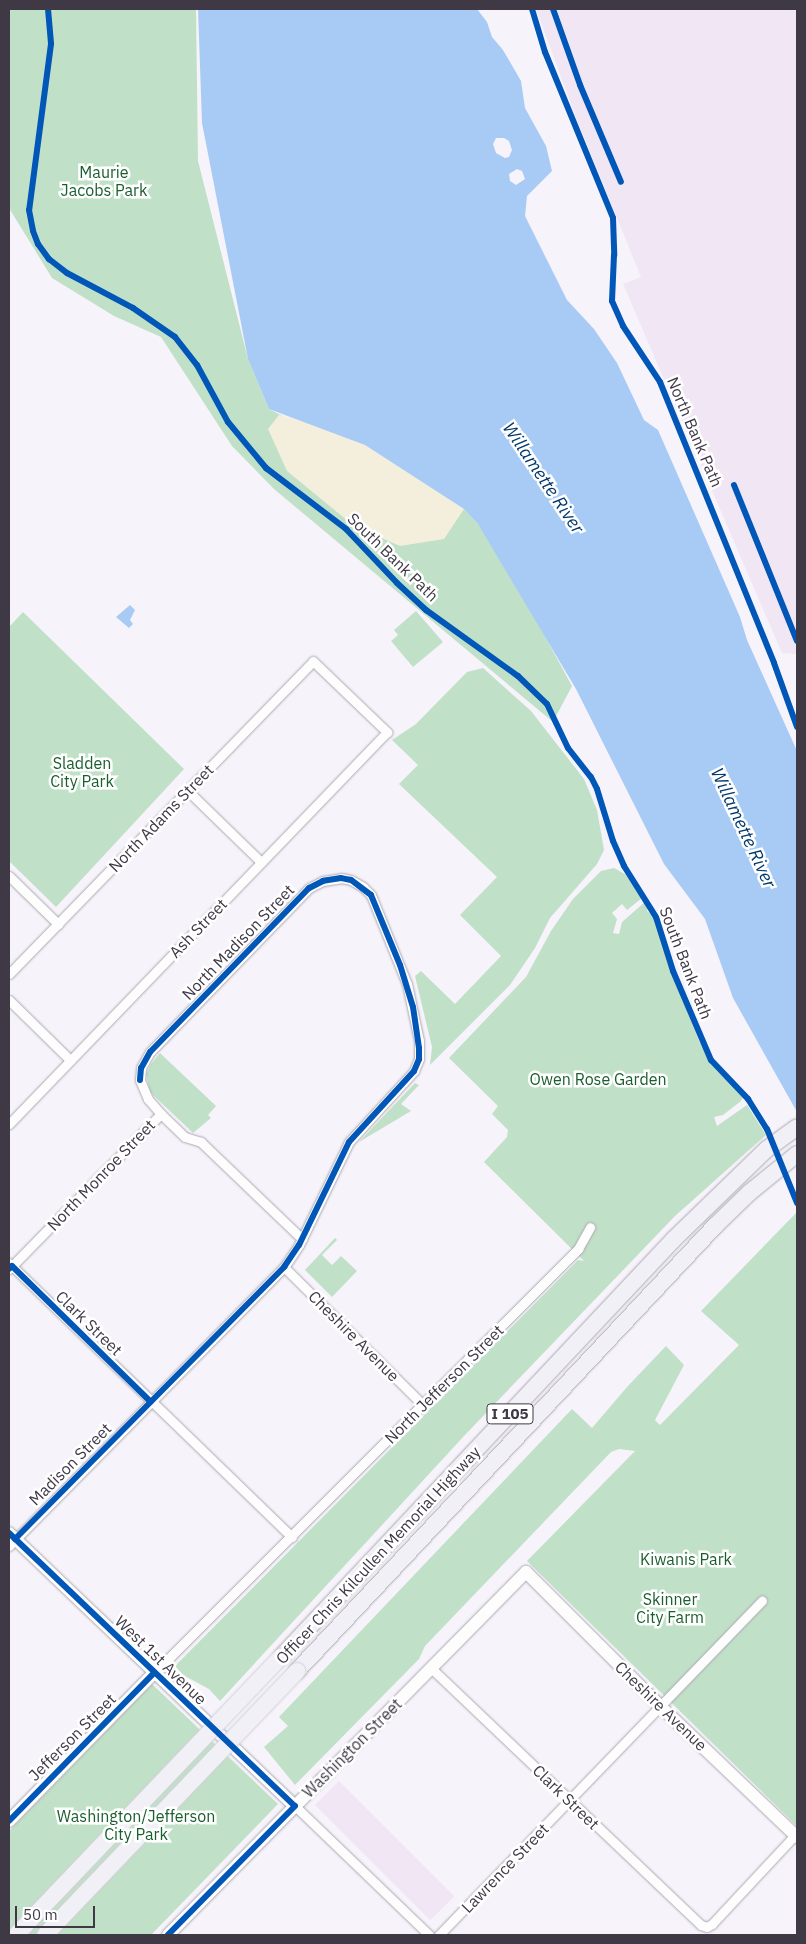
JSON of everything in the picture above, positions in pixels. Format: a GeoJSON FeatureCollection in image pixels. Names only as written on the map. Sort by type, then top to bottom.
{"type":"FeatureCollection","features":[{"type":"Feature","properties":{"kind":"highway"},"geometry":{"type":"LineString","coordinates":[[740,1175],[767,1150],[797,1128]]}},
{"type":"Feature","properties":{"kind":"highway","name":"I 105"},"geometry":{"type":"LineString","coordinates":[[740,1175],[797,1138]]}},
{"type":"Feature","properties":{"kind":"highway","name":"Officer Chris Kilcullen Memorial Highway"},"geometry":{"type":"LineString","coordinates":[[45,1935],[297,1671],[694,1248],[749,1193],[797,1154]]}},
{"type":"Feature","properties":{"kind":"highway","name":"Officer Chris Kilcullen Memorial Highway"},"geometry":{"type":"LineString","coordinates":[[16,1935],[674,1240],[740,1175]]}},
{"type":"Feature","properties":{"kind":"street","name":"North Adams Street"},"geometry":{"type":"LineString","coordinates":[[9,974],[313,661],[387,732]]}},
{"type":"Feature","properties":{"kind":"street","name":"Ash Street"},"geometry":{"type":"LineString","coordinates":[[9,1124],[387,732]]}},
{"type":"Feature","properties":{"kind":"street"},"geometry":{"type":"LineString","coordinates":[[188,791],[261,862]]}},
{"type":"Feature","properties":{"kind":"street"},"geometry":{"type":"LineString","coordinates":[[9,876],[58,924]]}},
{"type":"Feature","properties":{"kind":"street","name":"North Madison Street"},"geometry":{"type":"LineString","coordinates":[[140,1080],[141,1068],[150,1052],[309,888],[323,881],[341,878],[352,880],[371,895],[407,984],[419,1042],[419,1059],[406,1081],[359,1128],[349,1142],[302,1239],[284,1267],[151,1402]]}},
{"type":"Feature","properties":{"kind":"street"},"geometry":{"type":"LineString","coordinates":[[9,1000],[70,1060]]}},
{"type":"Feature","properties":{"kind":"street","name":"North Monroe Street"},"geometry":{"type":"LineString","coordinates":[[10,1266],[161,1114],[148,1099],[140,1080]]}},
{"type":"Feature","properties":{"kind":"street"},"geometry":{"type":"LineString","coordinates":[[161,1114],[185,1137],[201,1142],[302,1239]]}},
{"type":"Feature","properties":{"kind":"street","name":"North Jefferson Street"},"geometry":{"type":"LineString","coordinates":[[292,1537],[578,1250],[590,1227]]}},
{"type":"Feature","properties":{"kind":"street","name":"Clark Street"},"geometry":{"type":"LineString","coordinates":[[10,1266],[292,1537]]}},
{"type":"Feature","properties":{"kind":"street","name":"Cheshire Avenue"},"geometry":{"type":"LineString","coordinates":[[284,1267],[423,1404]]}},
{"type":"Feature","properties":{"kind":"street","name":"Madison Street"},"geometry":{"type":"LineString","coordinates":[[11,1539],[151,1402]]}},
{"type":"Feature","properties":{"kind":"street","name":"Jefferson Street"},"geometry":{"type":"LineString","coordinates":[[9,1820],[292,1537]]}},
{"type":"Feature","properties":{"kind":"street","name":"West 1st Avenue"},"geometry":{"type":"LineString","coordinates":[[11,1539],[429,1935]]}},
{"type":"Feature","properties":{"kind":"street","name":"Cheshire Avenue"},"geometry":{"type":"LineString","coordinates":[[526,1572],[661,1707],[796,1836]]}},
{"type":"Feature","properties":{"kind":"street","name":"Washington Street"},"geometry":{"type":"LineString","coordinates":[[168,1935],[526,1572]]}},
{"type":"Feature","properties":{"kind":"street","name":"Lawrence Street"},"geometry":{"type":"LineString","coordinates":[[439,1935],[762,1601]]}},
{"type":"Feature","properties":{"kind":"street","name":"Clark Street"},"geometry":{"type":"LineString","coordinates":[[431,1668],[701,1925],[707,1927],[712,1924],[796,1836]]}},
{"type":"Feature","properties":{"kind":"shaded area"},"geometry":{"type":"Polygon","coordinates":[[[536,9],[797,9],[797,654],[782,653],[623,284],[641,277],[575,115],[536,9]]]}},
{"type":"Feature","properties":{"kind":"shaded area"},"geometry":{"type":"Polygon","coordinates":[[[339,1781],[454,1896],[430,1920],[315,1805],[339,1781]]]}},
{"type":"Feature","properties":{"kind":"green space","name":"Maurie Jacobs Park"},"geometry":{"type":"Polygon","coordinates":[[[9,9],[196,9],[198,161],[248,359],[269,409],[464,509],[492,539],[572,686],[553,722],[274,489],[232,446],[161,337],[114,316],[52,278],[9,208],[9,9]]]}},
{"type":"Feature","properties":{"kind":"green space"},"geometry":{"type":"Polygon","coordinates":[[[416,611],[443,642],[413,667],[391,641],[398,635],[394,630],[416,611]]]}},
{"type":"Feature","properties":{"kind":"green space","name":"Sladden City Park"},"geometry":{"type":"Polygon","coordinates":[[[23,612],[184,769],[56,907],[9,861],[9,627],[23,612]]]}},
{"type":"Feature","properties":{"kind":"green space"},"geometry":{"type":"Polygon","coordinates":[[[483,668],[531,711],[584,779],[597,810],[604,850],[597,864],[550,918],[535,948],[510,985],[430,1065],[432,1047],[415,976],[421,971],[455,1004],[501,956],[460,915],[497,877],[399,784],[418,765],[392,740],[416,724],[467,672],[483,668]]]}},
{"type":"Feature","properties":{"kind":"green space","name":"Owen Rose Garden"},"geometry":{"type":"Polygon","coordinates":[[[614,868],[625,874],[642,898],[627,910],[622,904],[612,913],[617,919],[613,933],[619,934],[622,922],[645,902],[648,906],[647,911],[655,917],[666,958],[699,1041],[712,1064],[743,1097],[741,1101],[723,1115],[714,1117],[717,1126],[747,1105],[766,1135],[675,1216],[464,1436],[220,1701],[209,1689],[183,1675],[175,1666],[578,1260],[584,1261],[484,1162],[507,1137],[508,1130],[492,1114],[498,1106],[449,1058],[526,977],[551,931],[573,899],[601,871],[614,868]]]}},
{"type":"Feature","properties":{"kind":"green space"},"geometry":{"type":"Polygon","coordinates":[[[160,1053],[216,1106],[208,1115],[211,1118],[193,1133],[150,1092],[146,1074],[160,1053]]]}},
{"type":"Feature","properties":{"kind":"green space"},"geometry":{"type":"Polygon","coordinates":[[[415,1083],[419,1085],[401,1104],[411,1111],[359,1142],[415,1083]]]}},
{"type":"Feature","properties":{"kind":"green space","name":"Kiwanis Park"},"geometry":{"type":"Polygon","coordinates":[[[797,1212],[797,1826],[527,1561],[635,1451],[619,1449],[611,1452],[425,1646],[419,1659],[295,1785],[264,1747],[288,1726],[279,1717],[572,1409],[592,1428],[666,1346],[684,1365],[655,1420],[660,1425],[739,1345],[701,1311],[797,1212]]]}},
{"type":"Feature","properties":{"kind":"green space"},"geometry":{"type":"Polygon","coordinates":[[[335,1238],[337,1240],[322,1255],[332,1265],[341,1256],[357,1271],[332,1297],[305,1270],[335,1238]]]}},
{"type":"Feature","properties":{"kind":"green space","name":"Washington/Jefferson City Park"},"geometry":{"type":"Polygon","coordinates":[[[152,1684],[278,1804],[151,1935],[9,1935],[9,1831],[152,1684]]]}},
{"type":"Feature","properties":{"kind":"sand"},"geometry":{"type":"Polygon","coordinates":[[[279,415],[308,422],[365,445],[464,509],[444,539],[400,546],[354,526],[287,471],[268,429],[279,415]]]}},
{"type":"Feature","properties":{"kind":"water","name":"Willamette River"},"geometry":{"type":"Polygon","coordinates":[[[198,9],[477,9],[487,22],[492,37],[503,50],[521,81],[525,108],[546,146],[552,171],[527,196],[525,216],[567,300],[594,329],[617,363],[644,420],[658,430],[740,617],[747,640],[797,751],[797,1112],[733,998],[705,919],[664,864],[576,689],[478,524],[464,509],[365,445],[269,409],[248,359],[202,123],[198,9]],[[496,138],[493,144],[496,153],[505,158],[509,157],[512,150],[509,141],[504,138],[496,138]],[[517,169],[509,174],[510,181],[516,185],[525,179],[522,171],[517,169]]]}},
{"type":"Feature","properties":{"kind":"water"},"geometry":{"type":"Polygon","coordinates":[[[130,605],[135,610],[130,620],[133,624],[129,628],[116,617],[130,605]]]}},
{"type":"Feature","properties":{"kind":"cycle path","name":"South Bank Path"},"geometry":{"type":"LineString","coordinates":[[48,9],[51,44],[29,210],[33,231],[38,244],[49,259],[67,273],[133,308],[175,337],[197,365],[228,422],[266,468],[346,529],[397,583],[426,610],[518,676],[547,704],[568,748],[591,777],[597,789],[613,841],[624,866],[656,917],[673,971],[711,1060],[748,1099],[767,1129],[797,1203]]}},
{"type":"Feature","properties":{"kind":"cycle path","name":"North Bank Path"},"geometry":{"type":"LineString","coordinates":[[532,9],[545,52],[613,218],[612,301],[623,326],[660,382],[774,663],[797,727]]}},
{"type":"Feature","properties":{"kind":"cycle path"},"geometry":{"type":"LineString","coordinates":[[553,9],[580,85],[621,182]]}},
{"type":"Feature","properties":{"kind":"cycle path","name":"North Bank Path"},"geometry":{"type":"LineString","coordinates":[[734,485],[797,641]]}},
{"type":"Feature","properties":{"kind":"cycle path"},"geometry":{"type":"LineString","coordinates":[[15,1539],[284,1267],[299,1245],[349,1142],[414,1071],[419,1059],[419,1048],[413,1007],[400,965],[371,895],[351,880],[341,878],[323,881],[309,888],[150,1052],[141,1068],[140,1080]]}},
{"type":"Feature","properties":{"kind":"cycle path"},"geometry":{"type":"LineString","coordinates":[[9,1269],[12,1266],[151,1402]]}},
{"type":"Feature","properties":{"kind":"cycle path"},"geometry":{"type":"LineString","coordinates":[[9,1533],[295,1806],[168,1935]]}},
{"type":"Feature","properties":{"kind":"cycle path"},"geometry":{"type":"LineString","coordinates":[[9,1821],[154,1673]]}},
{"type":"Feature","properties":{"kind":"park label","name":"Skinner City Farm"},"geometry":{"type":"Point","coordinates":[670,1608]}}]}
